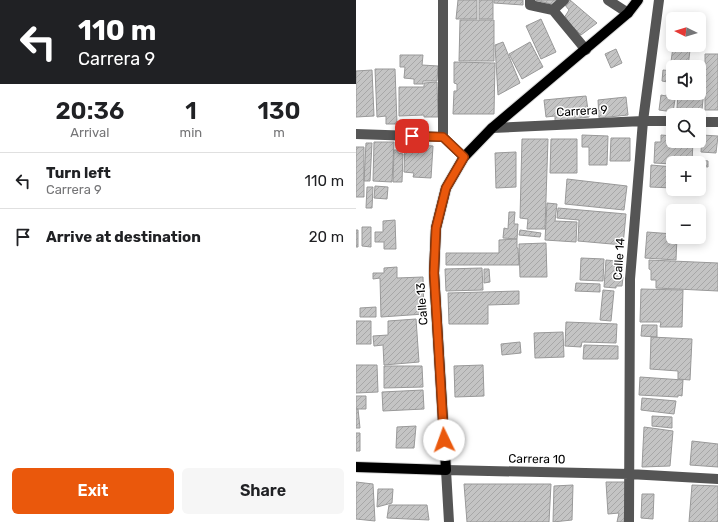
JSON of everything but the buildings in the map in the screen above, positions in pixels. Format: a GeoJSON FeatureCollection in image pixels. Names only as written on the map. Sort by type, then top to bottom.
{"type":"FeatureCollection","features":[{"type":"Feature","properties":{"kind":"main road","name":"Calle 13"},"geometry":{"type":"LineString","coordinates":[[446,470],[434,273],[436,228],[446,188],[464,157],[492,128],[586,50],[628,13],[638,0]]}},
{"type":"Feature","properties":{"kind":"main road","name":"Carrera 10"},"geometry":{"type":"LineString","coordinates":[[356,467],[446,470]]}},
{"type":"Feature","properties":{"kind":"street"},"geometry":{"type":"LineString","coordinates":[[443,0],[443,137]]}},
{"type":"Feature","properties":{"kind":"street"},"geometry":{"type":"LineString","coordinates":[[553,10],[564,0]]}},
{"type":"Feature","properties":{"kind":"street"},"geometry":{"type":"LineString","coordinates":[[608,0],[628,13]]}},
{"type":"Feature","properties":{"kind":"street","name":"Calle 14"},"geometry":{"type":"LineString","coordinates":[[629,522],[630,279],[643,121],[659,0]]}},
{"type":"Feature","properties":{"kind":"street"},"geometry":{"type":"LineString","coordinates":[[530,2],[553,10],[586,50]]}},
{"type":"Feature","properties":{"kind":"street","name":"Carrera 9"},"geometry":{"type":"LineString","coordinates":[[492,128],[666,121]]}},
{"type":"Feature","properties":{"kind":"street"},"geometry":{"type":"LineString","coordinates":[[706,122],[718,122]]}},
{"type":"Feature","properties":{"kind":"street"},"geometry":{"type":"LineString","coordinates":[[356,134],[443,137],[464,157]]}},
{"type":"Feature","properties":{"kind":"street","name":"Carrera 10"},"geometry":{"type":"LineString","coordinates":[[446,470],[629,474],[718,479]]}},
{"type":"Feature","properties":{"kind":"street","name":"Calle 13"},"geometry":{"type":"LineString","coordinates":[[446,470],[449,522]]}},
{"type":"Feature","properties":{"kind":"route"},"geometry":{"type":"LineString","coordinates":[[412,136],[443,137],[464,157],[446,188],[436,228],[434,273],[444,440]]}}]}
